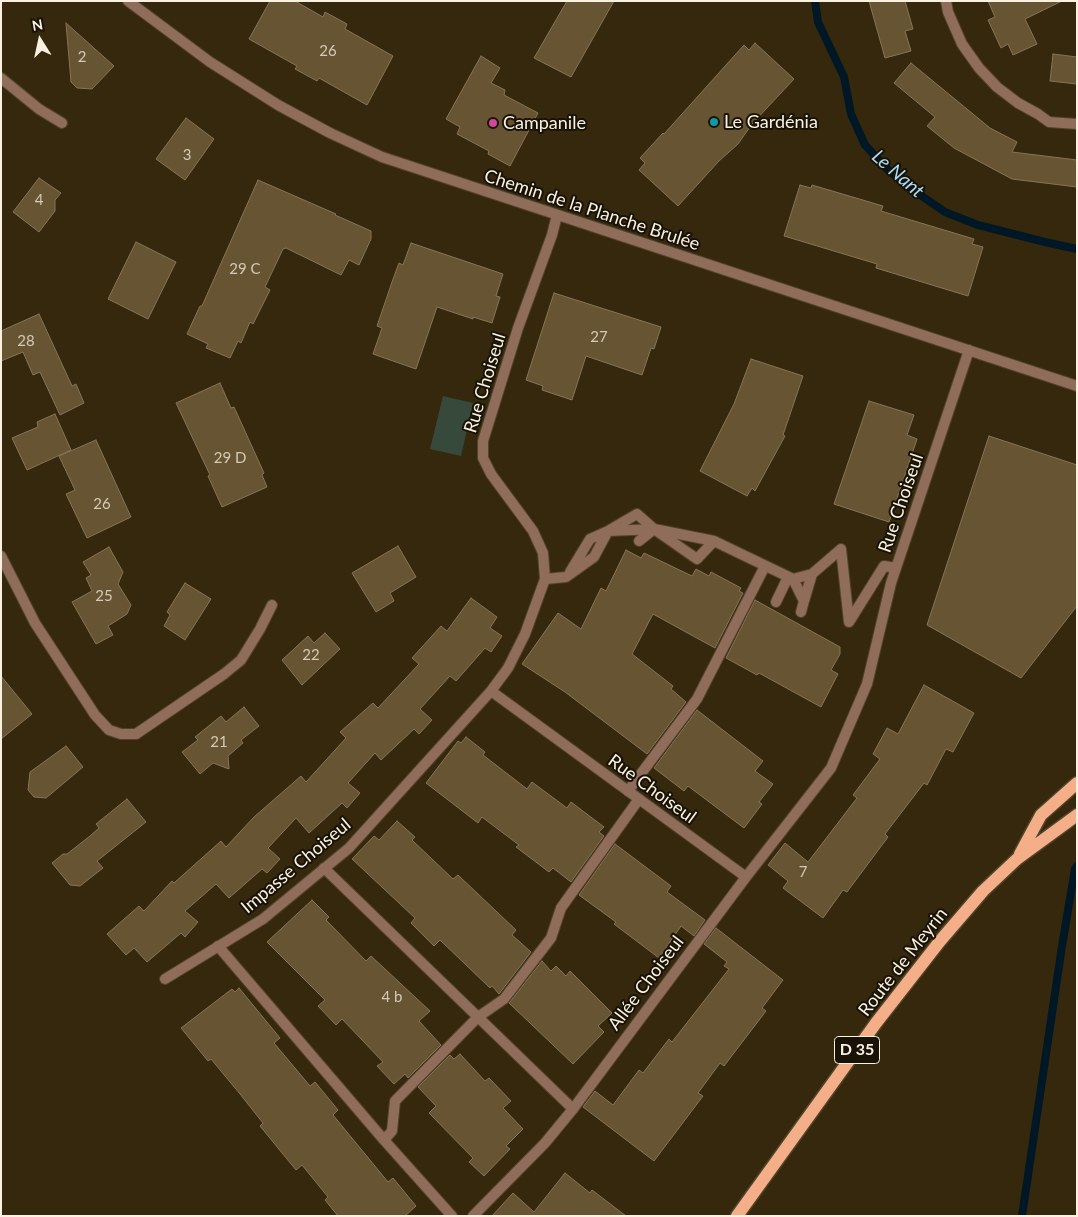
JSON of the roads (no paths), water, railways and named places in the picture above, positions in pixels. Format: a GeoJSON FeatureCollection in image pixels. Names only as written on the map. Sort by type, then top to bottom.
{"type":"FeatureCollection","features":[{"type":"Feature","properties":{"kind":"main road","name":"Route de Meyrin"},"geometry":{"type":"LineString","coordinates":[[1018,859],[1041,814],[1077,783]]}},
{"type":"Feature","properties":{"kind":"main road","name":"Route de Meyrin"},"geometry":{"type":"LineString","coordinates":[[737,1216],[876,1023],[940,941],[983,891],[1018,859],[1077,815]]}},
{"type":"Feature","properties":{"kind":"street","name":"Chemin de la Planche Brulée"},"geometry":{"type":"LineString","coordinates":[[128,1],[210,62],[278,105],[330,133],[382,157],[1077,386]]}},
{"type":"Feature","properties":{"kind":"street"},"geometry":{"type":"LineString","coordinates":[[946,1],[948,12],[962,44],[979,68],[998,87],[1018,104],[1049,122],[1077,124]]}},
{"type":"Feature","properties":{"kind":"street"},"geometry":{"type":"LineString","coordinates":[[1,78],[39,109],[62,123]]}},
{"type":"Feature","properties":{"kind":"street","name":"Rue Choiseul"},"geometry":{"type":"LineString","coordinates":[[557,215],[552,235],[518,328],[483,441],[483,458],[491,474],[533,531],[543,553],[545,579],[525,634],[508,668],[491,691],[746,877],[831,768],[867,684],[891,583],[969,350]]}},
{"type":"Feature","properties":{"kind":"street"},"geometry":{"type":"LineString","coordinates":[[545,579],[566,577],[590,539],[637,514],[654,529],[697,559],[714,541]]}},
{"type":"Feature","properties":{"kind":"street"},"geometry":{"type":"LineString","coordinates":[[608,531],[654,529],[714,541],[790,578],[804,601]]}},
{"type":"Feature","properties":{"kind":"street"},"geometry":{"type":"LineString","coordinates":[[638,541],[654,529]]}},
{"type":"Feature","properties":{"kind":"street"},"geometry":{"type":"LineString","coordinates":[[776,602],[790,578],[812,574],[841,549],[849,622],[884,566],[896,568]]}},
{"type":"Feature","properties":{"kind":"street"},"geometry":{"type":"LineString","coordinates":[[1,556],[35,623],[95,715],[109,730],[121,734],[136,734],[224,674],[241,660],[272,605]]}},
{"type":"Feature","properties":{"kind":"street"},"geometry":{"type":"LineString","coordinates":[[628,791],[697,699],[765,566]]}},
{"type":"Feature","properties":{"kind":"street"},"geometry":{"type":"LineString","coordinates":[[801,612],[812,574]]}},
{"type":"Feature","properties":{"kind":"street","name":"Impasse Choiseul"},"geometry":{"type":"LineString","coordinates":[[165,979],[263,919],[348,848],[491,691]]}},
{"type":"Feature","properties":{"kind":"street"},"geometry":{"type":"LineString","coordinates":[[384,1140],[392,1130],[396,1101],[478,1017],[504,999],[551,938],[561,908],[638,799]]}},
{"type":"Feature","properties":{"kind":"street"},"geometry":{"type":"LineString","coordinates":[[324,868],[573,1109]]}},
{"type":"Feature","properties":{"kind":"street","name":"Allée Choiseul"},"geometry":{"type":"LineString","coordinates":[[473,1216],[545,1144],[746,877]]}},
{"type":"Feature","properties":{"kind":"street"},"geometry":{"type":"LineString","coordinates":[[218,946],[384,1140],[452,1216]]}},
{"type":"Feature","properties":{"kind":"waterway","name":"Le Nant"},"geometry":{"type":"LineString","coordinates":[[815,1],[818,22],[844,77],[851,114],[865,145],[888,170],[945,212],[978,225],[1077,249]]}},
{"type":"Feature","properties":{"kind":"waterway"},"geometry":{"type":"LineString","coordinates":[[1022,1216],[1062,946],[1077,866]]}},
{"type":"Feature","properties":{"kind":"place","name":"Le Gardénia"},"geometry":{"type":"Point","coordinates":[714,122]}},
{"type":"Feature","properties":{"kind":"place","name":"Campanile"},"geometry":{"type":"Point","coordinates":[493,123]}}]}
